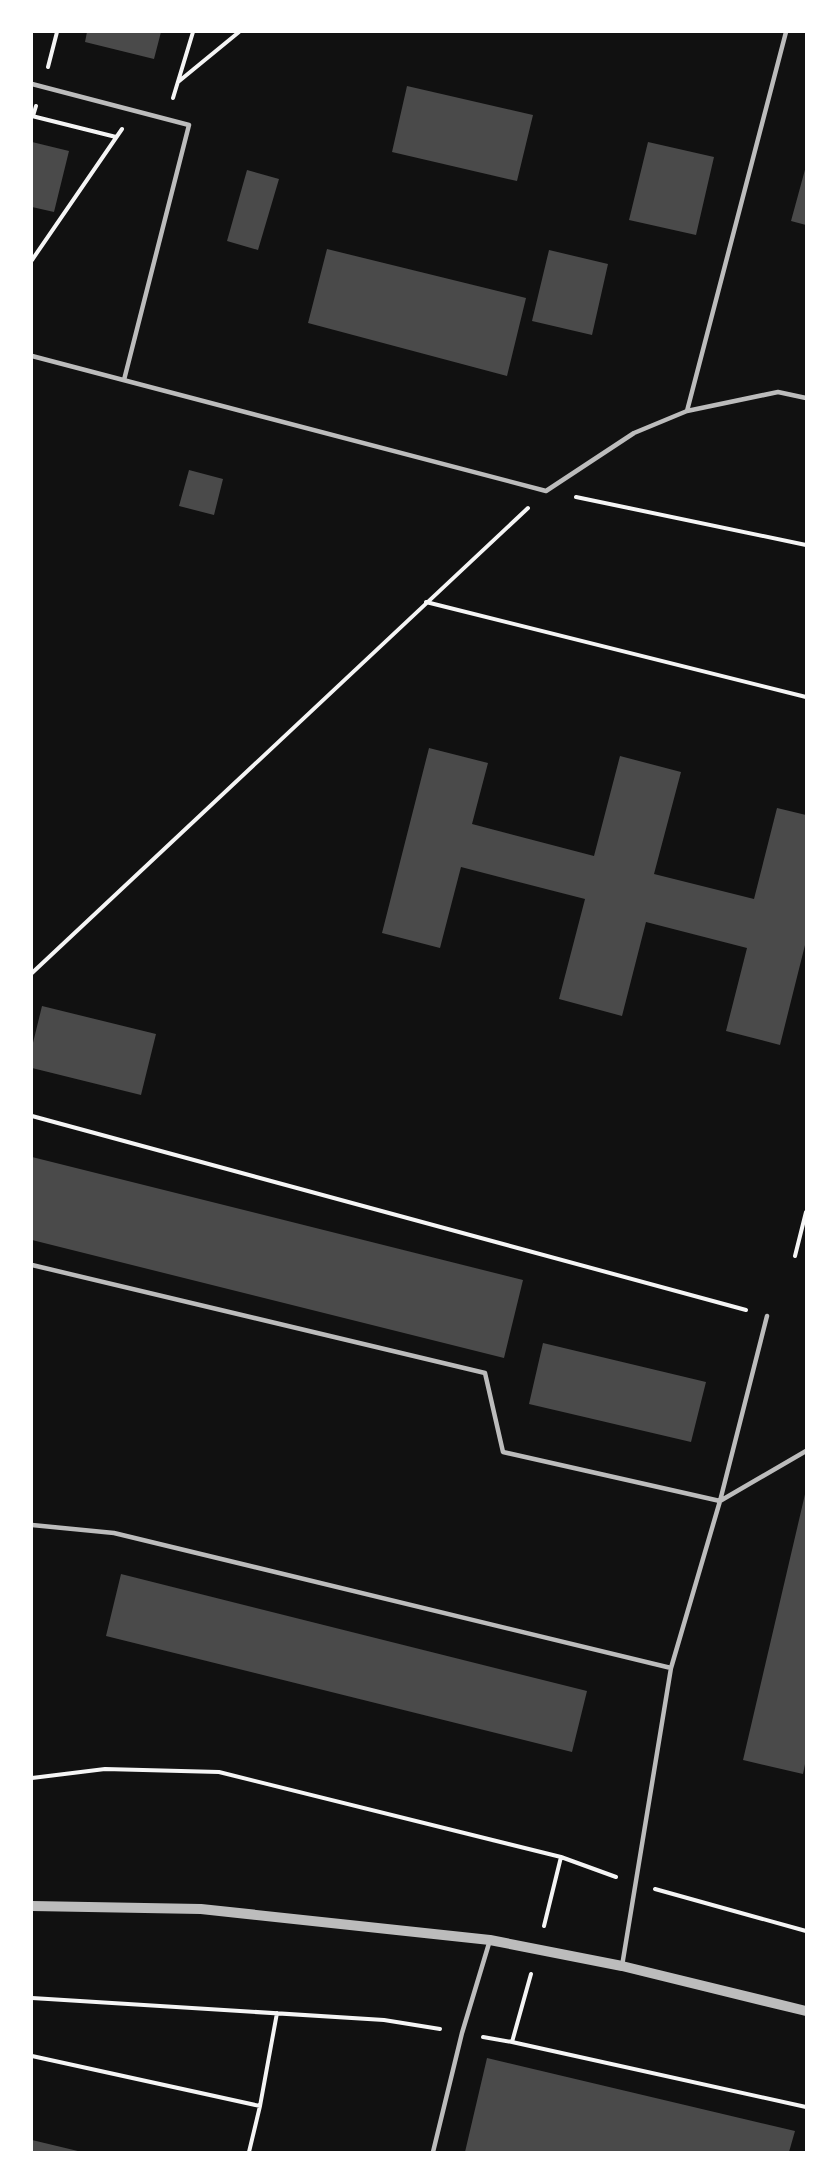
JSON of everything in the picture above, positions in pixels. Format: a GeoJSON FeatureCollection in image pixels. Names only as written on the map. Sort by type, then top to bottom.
{"type":"FeatureCollection","features":[{"type":"Feature","properties":{"kind":"street"},"geometry":{"type":"LineString","coordinates":[[32,1906],[201,1909],[490,1940],[622,1966],[807,2011]]}},
{"type":"Feature","properties":{"kind":"lane"},"geometry":{"type":"LineString","coordinates":[[687,411],[786,32]]}},
{"type":"Feature","properties":{"kind":"lane"},"geometry":{"type":"LineString","coordinates":[[32,84],[189,125],[124,380]]}},
{"type":"Feature","properties":{"kind":"lane"},"geometry":{"type":"LineString","coordinates":[[32,356],[546,491],[634,433],[687,411],[778,392],[807,398]]}},
{"type":"Feature","properties":{"kind":"lane"},"geometry":{"type":"LineString","coordinates":[[32,1265],[485,1373],[503,1452],[720,1501],[807,1451]]}},
{"type":"Feature","properties":{"kind":"lane"},"geometry":{"type":"LineString","coordinates":[[622,1966],[670,1668],[720,1501],[767,1316]]}},
{"type":"Feature","properties":{"kind":"lane"},"geometry":{"type":"LineString","coordinates":[[32,1525],[114,1533],[670,1668]]}},
{"type":"Feature","properties":{"kind":"lane"},"geometry":{"type":"LineString","coordinates":[[433,2152],[462,2033],[490,1940]]}},
{"type":"Feature","properties":{"kind":"path"},"geometry":{"type":"LineString","coordinates":[[167,119],[193,32]]}},
{"type":"Feature","properties":{"kind":"path"},"geometry":{"type":"LineString","coordinates":[[178,82],[239,32]]}},
{"type":"Feature","properties":{"kind":"path"},"geometry":{"type":"LineString","coordinates":[[32,260],[134,111]]}},
{"type":"Feature","properties":{"kind":"path"},"geometry":{"type":"LineString","coordinates":[[32,116],[116,137]]}},
{"type":"Feature","properties":{"kind":"path"},"geometry":{"type":"LineString","coordinates":[[32,973],[546,491],[807,545]]}},
{"type":"Feature","properties":{"kind":"path"},"geometry":{"type":"LineString","coordinates":[[426,602],[807,696]]}},
{"type":"Feature","properties":{"kind":"path"},"geometry":{"type":"LineString","coordinates":[[32,1116],[767,1316]]}},
{"type":"Feature","properties":{"kind":"path"},"geometry":{"type":"LineString","coordinates":[[795,1256],[807,1212]]}},
{"type":"Feature","properties":{"kind":"path"},"geometry":{"type":"LineString","coordinates":[[32,1778],[105,1769],[219,1772],[561,1857],[635,1884],[807,1931]]}},
{"type":"Feature","properties":{"kind":"path"},"geometry":{"type":"LineString","coordinates":[[512,2042],[561,1857]]}},
{"type":"Feature","properties":{"kind":"path"},"geometry":{"type":"LineString","coordinates":[[32,1998],[384,2020],[512,2042],[807,2107]]}},
{"type":"Feature","properties":{"kind":"path"},"geometry":{"type":"LineString","coordinates":[[249,2152],[261,2106],[277,2013]]}},
{"type":"Feature","properties":{"kind":"path"},"geometry":{"type":"LineString","coordinates":[[32,2056],[261,2106]]}},
{"type":"Feature","properties":{"kind":"building"},"geometry":{"type":"Polygon","coordinates":[[[87,32],[161,32],[154,59],[85,42],[87,32]]]}},
{"type":"Feature","properties":{"kind":"building"},"geometry":{"type":"Polygon","coordinates":[[[407,86],[533,115],[517,181],[392,152],[407,86]]]}},
{"type":"Feature","properties":{"kind":"building"},"geometry":{"type":"Polygon","coordinates":[[[32,142],[69,151],[54,212],[32,207],[32,142]]]}},
{"type":"Feature","properties":{"kind":"building"},"geometry":{"type":"Polygon","coordinates":[[[648,142],[714,157],[696,235],[629,220],[648,142]]]}},
{"type":"Feature","properties":{"kind":"building"},"geometry":{"type":"Polygon","coordinates":[[[806,166],[806,225],[791,221],[806,166]]]}},
{"type":"Feature","properties":{"kind":"building"},"geometry":{"type":"Polygon","coordinates":[[[247,170],[279,179],[258,250],[227,241],[247,170]]]}},
{"type":"Feature","properties":{"kind":"building"},"geometry":{"type":"Polygon","coordinates":[[[327,249],[526,298],[507,376],[308,323],[327,249]]]}},
{"type":"Feature","properties":{"kind":"building"},"geometry":{"type":"Polygon","coordinates":[[[549,250],[608,264],[592,335],[532,321],[549,250]]]}},
{"type":"Feature","properties":{"kind":"building"},"geometry":{"type":"Polygon","coordinates":[[[189,470],[223,479],[214,515],[179,506],[189,470]]]}},
{"type":"Feature","properties":{"kind":"building"},"geometry":{"type":"Polygon","coordinates":[[[429,748],[488,763],[472,824],[594,856],[620,756],[681,772],[654,874],[754,899],[777,808],[806,815],[806,941],[780,1045],[726,1031],[747,948],[646,922],[622,1016],[559,999],[585,899],[461,867],[440,948],[382,933],[429,748]]]}},
{"type":"Feature","properties":{"kind":"building"},"geometry":{"type":"Polygon","coordinates":[[[42,1006],[156,1034],[141,1095],[32,1068],[32,1047],[42,1006]]]}},
{"type":"Feature","properties":{"kind":"building"},"geometry":{"type":"Polygon","coordinates":[[[32,1157],[523,1280],[504,1358],[32,1240],[32,1157]]]}},
{"type":"Feature","properties":{"kind":"building"},"geometry":{"type":"Polygon","coordinates":[[[543,1343],[706,1382],[691,1442],[529,1404],[543,1343]]]}},
{"type":"Feature","properties":{"kind":"building"},"geometry":{"type":"Polygon","coordinates":[[[806,1490],[806,1759],[803,1774],[743,1760],[806,1490]]]}},
{"type":"Feature","properties":{"kind":"building"},"geometry":{"type":"Polygon","coordinates":[[[121,1574],[587,1691],[572,1752],[106,1636],[121,1574]]]}},
{"type":"Feature","properties":{"kind":"building"},"geometry":{"type":"Polygon","coordinates":[[[487,2058],[795,2131],[789,2152],[465,2152],[487,2058]]]}},
{"type":"Feature","properties":{"kind":"building"},"geometry":{"type":"Polygon","coordinates":[[[32,2140],[82,2152],[32,2152],[32,2140]]]}}]}
